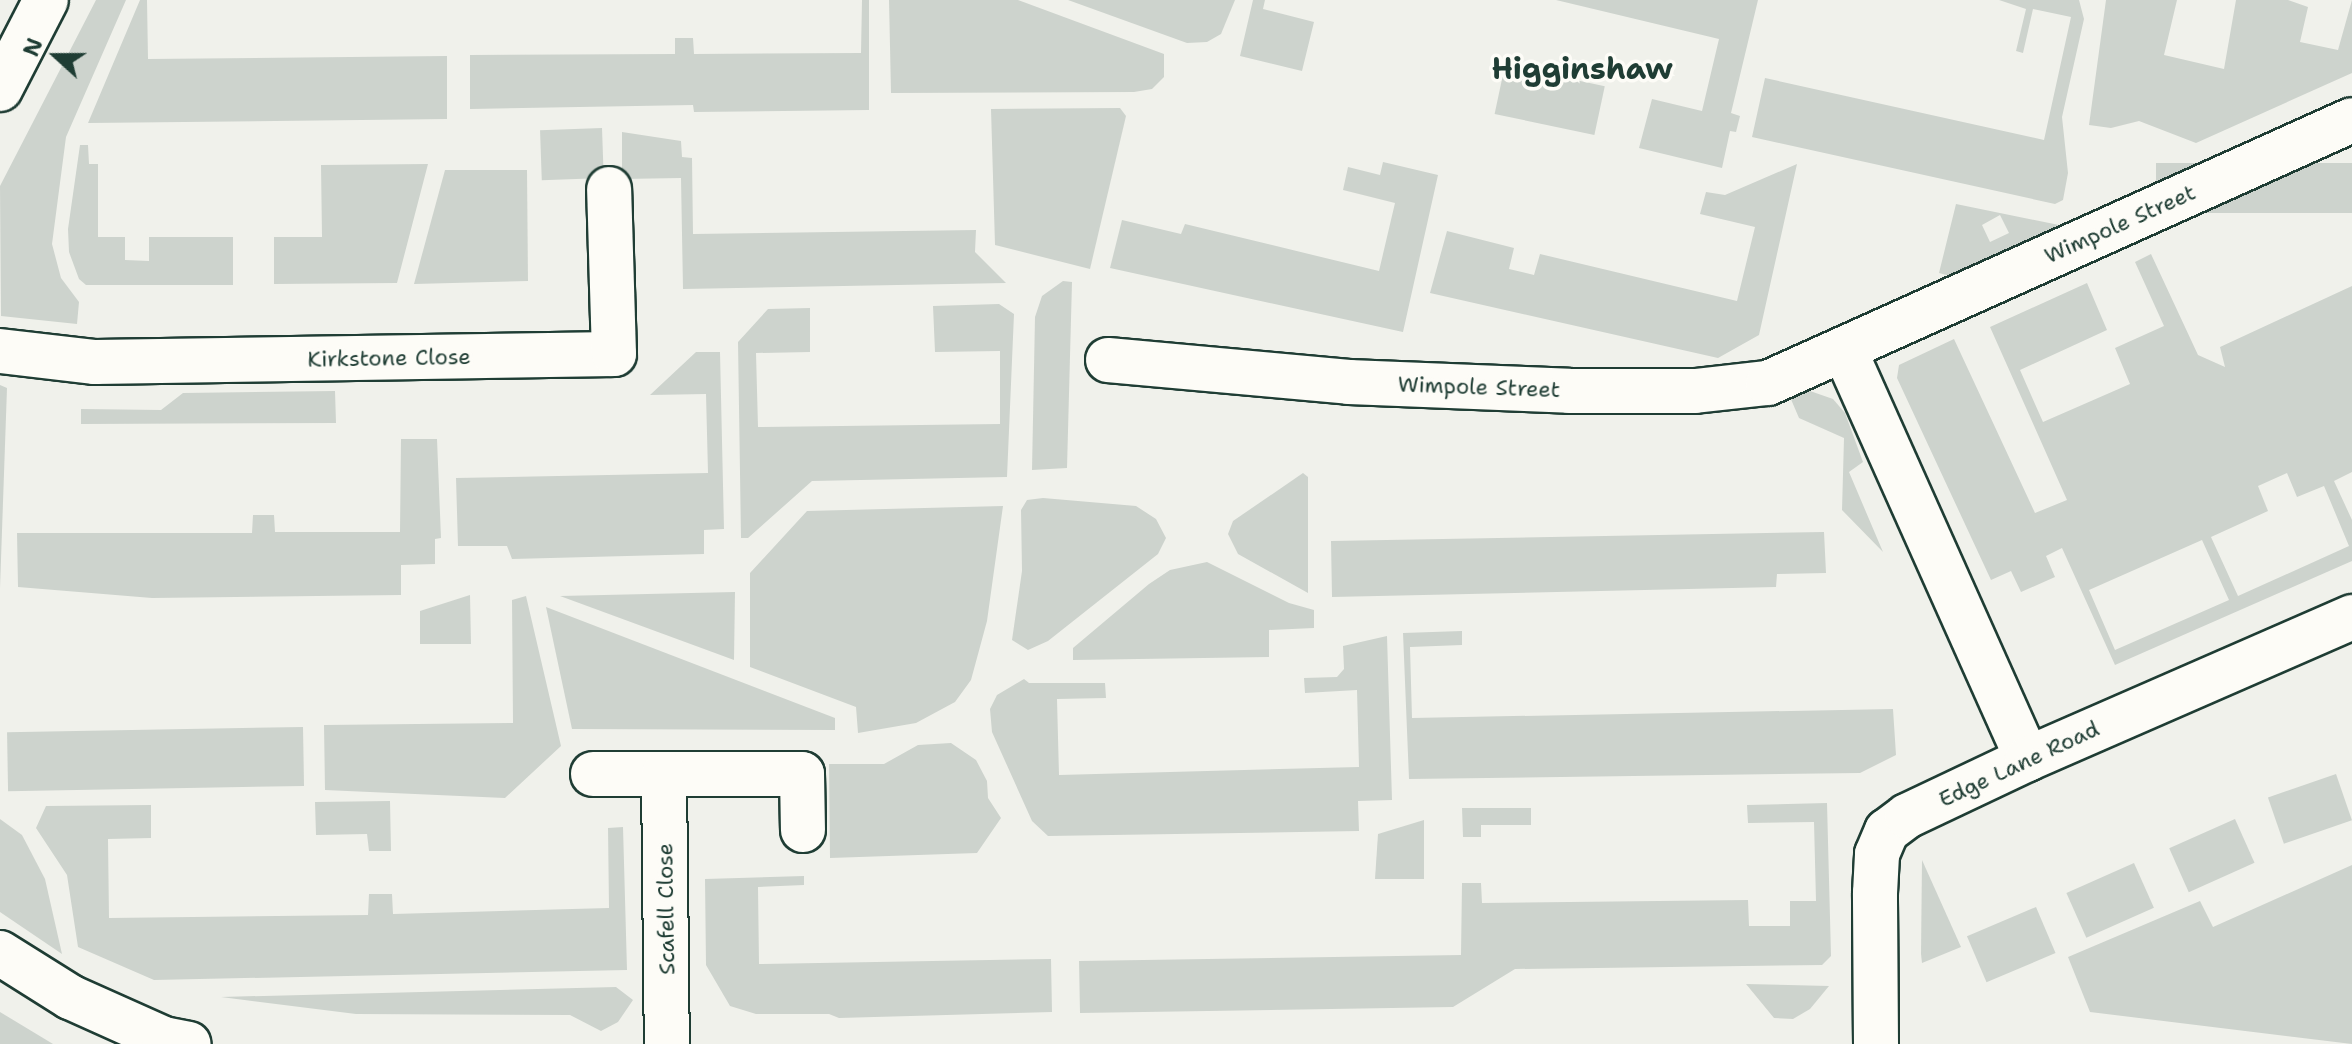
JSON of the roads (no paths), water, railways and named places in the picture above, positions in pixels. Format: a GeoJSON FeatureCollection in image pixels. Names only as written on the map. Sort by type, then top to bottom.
{"type":"FeatureCollection","features":[{"type":"Feature","properties":{"kind":"street"},"geometry":{"type":"LineString","coordinates":[[0,89],[46,0]]}},
{"type":"Feature","properties":{"kind":"street","name":"Wimpole Street"},"geometry":{"type":"LineString","coordinates":[[1108,360],[1349,382],[1695,391],[1768,383],[2352,120]]}},
{"type":"Feature","properties":{"kind":"street","name":"Kirkstone Close"},"geometry":{"type":"LineString","coordinates":[[0,351],[95,362],[614,354],[609,189]]}},
{"type":"Feature","properties":{"kind":"street"},"geometry":{"type":"LineString","coordinates":[[1844,349],[2027,759]]}},
{"type":"Feature","properties":{"kind":"street","name":"Edge Lane Road"},"geometry":{"type":"LineString","coordinates":[[1876,1044],[1875,880],[1877,854],[1887,831],[1907,816],[2027,759],[2352,617]]}},
{"type":"Feature","properties":{"kind":"street"},"geometry":{"type":"LineString","coordinates":[[593,774],[802,774],[803,830]]}},
{"type":"Feature","properties":{"kind":"street","name":"Scafell Close"},"geometry":{"type":"LineString","coordinates":[[664,774],[667,1044]]}},
{"type":"Feature","properties":{"kind":"street"},"geometry":{"type":"LineString","coordinates":[[0,953],[94,1009],[189,1044]]}},
{"type":"Feature","properties":{"kind":"district","name":"Higginshaw"},"geometry":{"type":"Point","coordinates":[1582,69]}}]}
